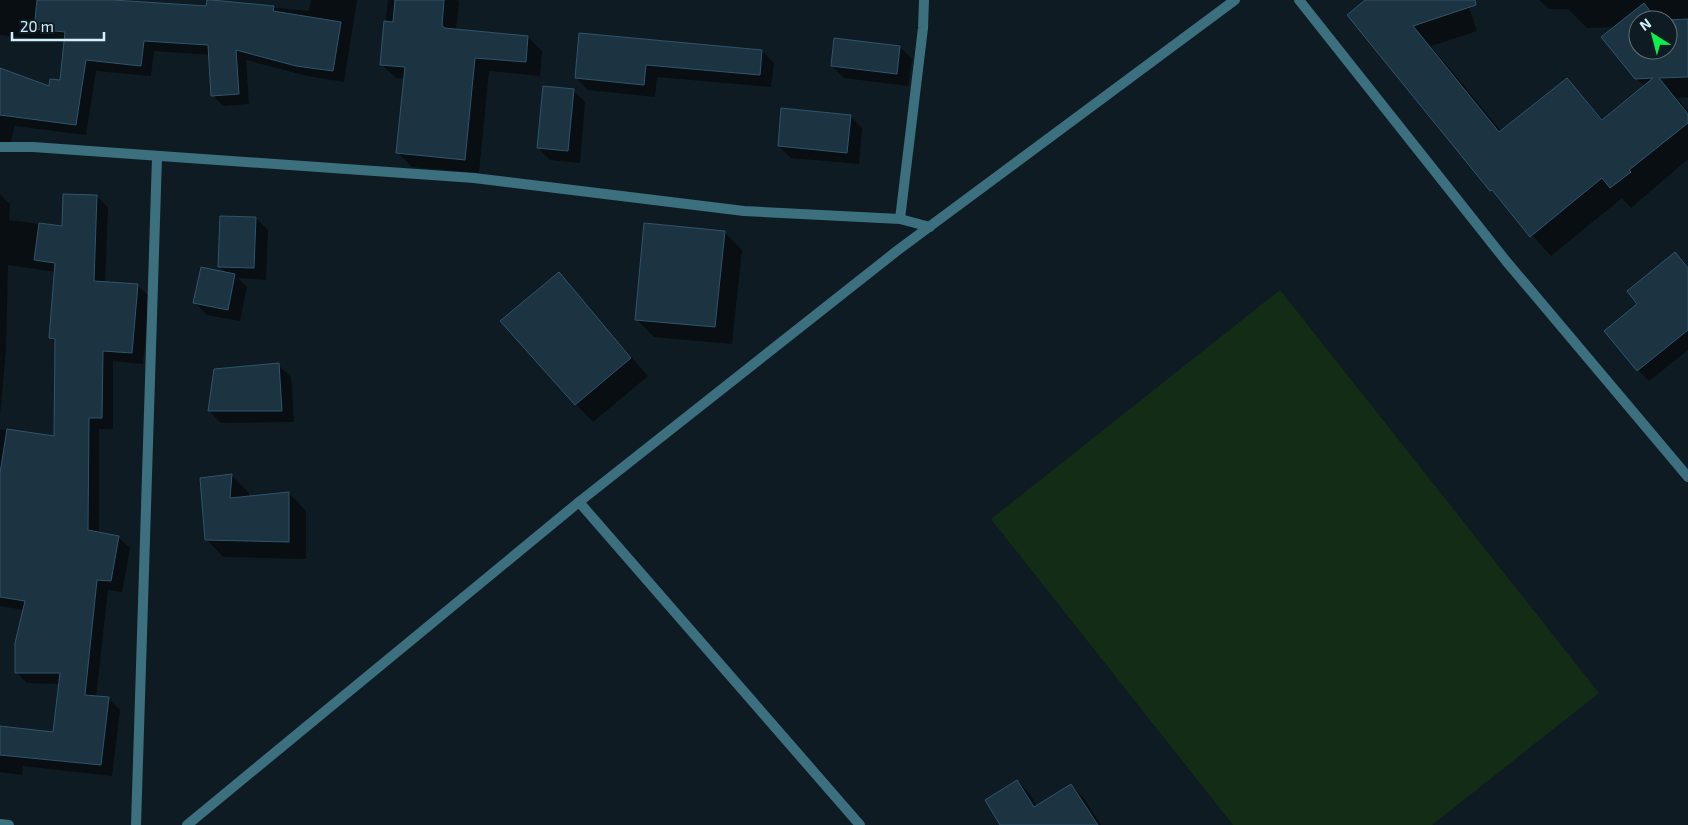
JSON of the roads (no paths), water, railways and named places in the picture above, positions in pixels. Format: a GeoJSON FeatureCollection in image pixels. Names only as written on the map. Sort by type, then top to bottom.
{"type":"FeatureCollection","features":[{"type":"Feature","properties":{"kind":"street"},"geometry":{"type":"LineString","coordinates":[[900,219],[923,28],[924,0]]}},
{"type":"Feature","properties":{"kind":"street"},"geometry":{"type":"LineString","coordinates":[[187,825],[579,502],[890,256],[1235,0]]}},
{"type":"Feature","properties":{"kind":"street"},"geometry":{"type":"LineString","coordinates":[[1299,0],[1506,261],[1688,477]]}},
{"type":"Feature","properties":{"kind":"street"},"geometry":{"type":"LineString","coordinates":[[0,147],[33,147],[474,178],[744,211],[900,219],[930,227]]}},
{"type":"Feature","properties":{"kind":"street"},"geometry":{"type":"LineString","coordinates":[[136,825],[157,157]]}},
{"type":"Feature","properties":{"kind":"street"},"geometry":{"type":"LineString","coordinates":[[579,502],[860,825]]}},
{"type":"Feature","properties":{"kind":"street"},"geometry":{"type":"LineString","coordinates":[[0,824],[9,825]]}}]}
